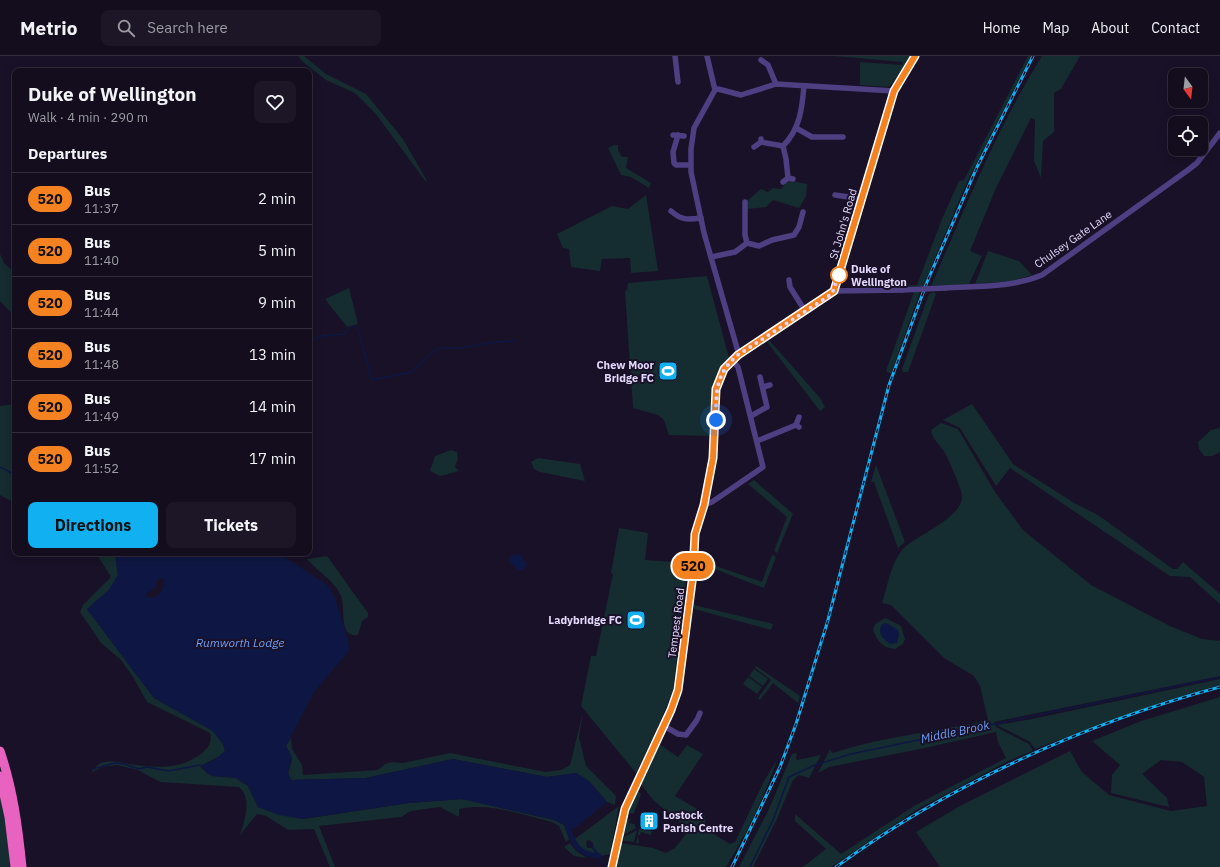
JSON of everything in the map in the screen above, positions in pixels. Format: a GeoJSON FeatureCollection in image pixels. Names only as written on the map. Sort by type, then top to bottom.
{"type":"FeatureCollection","features":[{"type":"Feature","properties":{"kind":"highway"},"geometry":{"type":"LineString","coordinates":[[0,751],[12,793],[18,823],[22,867]]}},
{"type":"Feature","properties":{"kind":"highway"},"geometry":{"type":"LineString","coordinates":[[0,776],[9,818],[15,867]]}},
{"type":"Feature","properties":{"kind":"street"},"geometry":{"type":"LineString","coordinates":[[675,56],[678,82]]}},
{"type":"Feature","properties":{"kind":"street"},"geometry":{"type":"LineString","coordinates":[[707,56],[715,90],[694,128],[690,165],[701,218],[738,355],[834,291]]}},
{"type":"Feature","properties":{"kind":"street","name":"St John's Road"},"geometry":{"type":"LineString","coordinates":[[834,291],[894,91],[915,56]]}},
{"type":"Feature","properties":{"kind":"street"},"geometry":{"type":"LineString","coordinates":[[761,60],[768,66],[776,84]]}},
{"type":"Feature","properties":{"kind":"street"},"geometry":{"type":"LineString","coordinates":[[715,90],[722,89],[740,95],[776,84],[894,91]]}},
{"type":"Feature","properties":{"kind":"street"},"geometry":{"type":"LineString","coordinates":[[788,180],[783,146],[796,128],[802,112],[804,86]]}},
{"type":"Feature","properties":{"kind":"street"},"geometry":{"type":"LineString","coordinates":[[796,128],[812,137],[837,139],[843,137]]}},
{"type":"Feature","properties":{"kind":"street","name":"Chulsey Gate Lane"},"geometry":{"type":"LineString","coordinates":[[834,291],[902,290],[1003,285],[1020,282],[1042,275],[1197,163],[1220,134]]}},
{"type":"Feature","properties":{"kind":"street"},"geometry":{"type":"LineString","coordinates":[[678,135],[673,152],[674,163],[676,165],[690,165]]}},
{"type":"Feature","properties":{"kind":"street"},"geometry":{"type":"LineString","coordinates":[[754,147],[761,140],[783,146]]}},
{"type":"Feature","properties":{"kind":"street"},"geometry":{"type":"LineString","coordinates":[[835,195],[862,199]]}},
{"type":"Feature","properties":{"kind":"street"},"geometry":{"type":"LineString","coordinates":[[745,202],[745,235],[747,243]]}},
{"type":"Feature","properties":{"kind":"street"},"geometry":{"type":"LineString","coordinates":[[671,211],[677,219],[684,220],[701,218]]}},
{"type":"Feature","properties":{"kind":"street"},"geometry":{"type":"LineString","coordinates":[[747,243],[759,246],[772,240],[791,237],[797,232],[803,212]]}},
{"type":"Feature","properties":{"kind":"street"},"geometry":{"type":"LineString","coordinates":[[711,257],[735,252],[747,243]]}},
{"type":"Feature","properties":{"kind":"street"},"geometry":{"type":"LineString","coordinates":[[789,280],[787,286],[805,311]]}},
{"type":"Feature","properties":{"kind":"street","name":"Tempest Road"},"geometry":{"type":"LineString","coordinates":[[612,867],[625,809],[676,699],[680,679],[693,574],[695,534],[704,505],[713,458],[716,389],[724,369],[738,355]]}},
{"type":"Feature","properties":{"kind":"street"},"geometry":{"type":"LineString","coordinates":[[704,505],[712,502],[763,467],[738,367],[732,360]]}},
{"type":"Feature","properties":{"kind":"street"},"geometry":{"type":"LineString","coordinates":[[751,416],[767,407],[760,377]]}},
{"type":"Feature","properties":{"kind":"street"},"geometry":{"type":"LineString","coordinates":[[763,387],[770,385]]}},
{"type":"Feature","properties":{"kind":"street"},"geometry":{"type":"LineString","coordinates":[[757,441],[797,426],[799,416]]}},
{"type":"Feature","properties":{"kind":"street"},"geometry":{"type":"LineString","coordinates":[[664,726],[678,734],[686,735],[697,720],[700,713]]}},
{"type":"Feature","properties":{"kind":"green space"},"geometry":{"type":"Polygon","coordinates":[[[298,56],[304,56],[326,74],[366,94],[403,139],[427,181],[426,182],[376,114],[355,93],[326,80],[303,62],[298,56]]]}},
{"type":"Feature","properties":{"kind":"green space"},"geometry":{"type":"Polygon","coordinates":[[[834,56],[910,56],[893,83],[888,87],[860,85],[860,62],[902,65],[903,62],[834,56]]]}},
{"type":"Feature","properties":{"kind":"green space"},"geometry":{"type":"Polygon","coordinates":[[[1028,56],[1031,56],[967,182],[923,286],[866,289],[866,287],[917,285],[942,219],[959,181],[964,180],[1028,56]]]}},
{"type":"Feature","properties":{"kind":"green space"},"geometry":{"type":"Polygon","coordinates":[[[1042,56],[1080,56],[1061,89],[1054,93],[1054,132],[1043,141],[1041,178],[1034,161],[1035,120],[1031,118],[996,188],[970,251],[982,256],[969,284],[931,286],[996,140],[1010,111],[1042,56]]]}},
{"type":"Feature","properties":{"kind":"green space"},"geometry":{"type":"Polygon","coordinates":[[[618,145],[618,150],[622,157],[628,157],[626,168],[651,183],[649,188],[631,177],[621,175],[608,148],[618,145]]]}},
{"type":"Feature","properties":{"kind":"green space"},"geometry":{"type":"Polygon","coordinates":[[[792,181],[807,184],[806,196],[799,208],[773,200],[766,207],[747,209],[747,201],[761,189],[768,192],[773,188],[781,189],[786,183],[792,181]]]}},
{"type":"Feature","properties":{"kind":"green space"},"geometry":{"type":"Polygon","coordinates":[[[646,195],[658,271],[631,273],[630,258],[602,259],[600,271],[571,267],[569,249],[563,248],[557,234],[612,206],[628,209],[646,195]]]}},
{"type":"Feature","properties":{"kind":"green space"},"geometry":{"type":"Polygon","coordinates":[[[988,251],[1019,261],[1032,275],[1012,281],[975,284],[988,251]]]}},
{"type":"Feature","properties":{"kind":"green space"},"geometry":{"type":"Polygon","coordinates":[[[0,254],[4,263],[12,270],[12,314],[0,301],[0,254]]]}},
{"type":"Feature","properties":{"kind":"green space"},"geometry":{"type":"Polygon","coordinates":[[[707,276],[729,358],[719,372],[714,387],[713,422],[711,424],[710,436],[669,435],[664,420],[658,415],[633,408],[625,291],[627,290],[628,283],[707,276]]]}},
{"type":"Feature","properties":{"kind":"green space"},"geometry":{"type":"Polygon","coordinates":[[[349,288],[358,324],[347,327],[325,299],[349,288]]]}},
{"type":"Feature","properties":{"kind":"green space"},"geometry":{"type":"Polygon","coordinates":[[[914,292],[920,292],[891,374],[886,371],[914,292]]]}},
{"type":"Feature","properties":{"kind":"green space"},"geometry":{"type":"Polygon","coordinates":[[[934,292],[936,294],[908,372],[903,372],[902,369],[929,294],[934,292]]]}},
{"type":"Feature","properties":{"kind":"green space"},"geometry":{"type":"Polygon","coordinates":[[[770,341],[820,398],[825,407],[820,411],[767,342],[770,341]]]}},
{"type":"Feature","properties":{"kind":"green space"},"geometry":{"type":"Polygon","coordinates":[[[12,404],[12,501],[0,495],[0,406],[12,404]]]}},
{"type":"Feature","properties":{"kind":"green space"},"geometry":{"type":"Polygon","coordinates":[[[972,404],[1013,464],[1076,504],[1098,515],[1173,569],[1177,569],[1183,562],[1220,594],[1220,604],[1190,577],[1170,576],[1010,468],[996,486],[960,428],[943,420],[972,404]]]}},
{"type":"Feature","properties":{"kind":"green space"},"geometry":{"type":"Polygon","coordinates":[[[941,423],[958,429],[995,492],[1023,530],[1091,585],[1170,626],[1202,639],[1220,641],[1220,676],[994,722],[996,727],[1029,744],[1033,751],[1008,761],[918,809],[831,867],[803,867],[826,849],[795,821],[795,814],[841,854],[914,806],[1006,758],[998,742],[996,732],[829,767],[818,773],[830,749],[833,753],[871,742],[988,720],[980,686],[974,676],[944,658],[891,605],[882,603],[890,574],[900,552],[911,542],[949,518],[961,503],[962,495],[955,474],[945,453],[935,439],[931,430],[941,423]]]}},
{"type":"Feature","properties":{"kind":"green space"},"geometry":{"type":"Polygon","coordinates":[[[1220,428],[1220,452],[1212,456],[1204,456],[1199,449],[1198,442],[1211,430],[1220,428]]]}},
{"type":"Feature","properties":{"kind":"green space"},"geometry":{"type":"Polygon","coordinates":[[[451,450],[457,452],[458,458],[455,467],[459,471],[440,476],[430,471],[435,456],[451,450]]]}},
{"type":"Feature","properties":{"kind":"green space"},"geometry":{"type":"Polygon","coordinates":[[[538,458],[580,464],[585,481],[540,472],[534,469],[531,462],[538,458]]]}},
{"type":"Feature","properties":{"kind":"green space"},"geometry":{"type":"Polygon","coordinates":[[[876,465],[905,542],[898,548],[874,482],[871,482],[876,465]]]}},
{"type":"Feature","properties":{"kind":"green space"},"geometry":{"type":"Polygon","coordinates":[[[754,480],[793,514],[777,553],[774,551],[787,517],[748,484],[754,480]]]}},
{"type":"Feature","properties":{"kind":"green space"},"geometry":{"type":"Polygon","coordinates":[[[619,528],[648,533],[645,560],[688,563],[673,691],[636,773],[581,706],[591,656],[596,656],[613,574],[611,573],[619,528]]]}},
{"type":"Feature","properties":{"kind":"green space"},"geometry":{"type":"Polygon","coordinates":[[[772,555],[776,557],[764,588],[699,563],[699,560],[762,582],[772,555]]]}},
{"type":"Feature","properties":{"kind":"green space"},"geometry":{"type":"Polygon","coordinates":[[[98,556],[115,556],[118,575],[109,590],[87,609],[154,698],[213,731],[223,744],[225,751],[220,756],[200,766],[207,773],[213,776],[236,778],[248,786],[258,807],[303,819],[409,803],[462,799],[554,820],[564,825],[569,839],[566,842],[559,826],[552,822],[506,810],[471,807],[459,809],[459,817],[440,807],[411,811],[401,817],[319,826],[335,867],[330,867],[314,829],[288,830],[266,816],[257,814],[240,835],[247,804],[246,798],[239,787],[160,782],[138,770],[117,765],[102,767],[93,772],[92,770],[99,764],[108,762],[157,767],[184,763],[201,754],[208,747],[211,740],[210,733],[147,702],[133,677],[121,660],[101,643],[80,612],[83,605],[111,577],[98,556]]]}},
{"type":"Feature","properties":{"kind":"green space"},"geometry":{"type":"Polygon","coordinates":[[[327,556],[368,613],[368,617],[362,621],[358,635],[352,635],[345,627],[341,596],[335,586],[307,559],[327,556]]]}},
{"type":"Feature","properties":{"kind":"green space"},"geometry":{"type":"Polygon","coordinates":[[[694,605],[773,624],[771,630],[694,609],[694,605]]]}},
{"type":"Feature","properties":{"kind":"green space"},"geometry":{"type":"Polygon","coordinates":[[[885,618],[901,626],[905,639],[903,644],[895,649],[887,647],[881,643],[873,630],[875,624],[885,618]]]}},
{"type":"Feature","properties":{"kind":"green space"},"geometry":{"type":"Polygon","coordinates":[[[756,666],[800,696],[798,703],[773,683],[760,700],[758,698],[771,680],[755,668],[756,666]]]}},
{"type":"Feature","properties":{"kind":"green space"},"geometry":{"type":"Polygon","coordinates":[[[754,669],[768,679],[763,686],[749,676],[754,669]]]}},
{"type":"Feature","properties":{"kind":"green space"},"geometry":{"type":"Polygon","coordinates":[[[748,677],[762,687],[757,694],[743,684],[748,677]]]}},
{"type":"Feature","properties":{"kind":"green space"},"geometry":{"type":"Polygon","coordinates":[[[1220,679],[1220,685],[1150,707],[1035,749],[1030,742],[997,725],[1032,719],[1220,679]]]}},
{"type":"Feature","properties":{"kind":"green space"},"geometry":{"type":"Polygon","coordinates":[[[1220,697],[1220,867],[940,867],[916,832],[960,806],[1070,751],[1082,772],[1109,795],[1171,811],[1207,806],[1204,777],[1182,762],[1161,760],[1142,774],[1167,798],[1169,807],[1111,793],[1112,775],[1120,765],[1092,741],[1141,721],[1220,697]]]}},
{"type":"Feature","properties":{"kind":"green space"},"geometry":{"type":"Polygon","coordinates":[[[583,712],[579,737],[586,766],[616,796],[615,805],[607,802],[589,781],[576,773],[547,777],[453,759],[366,778],[291,780],[288,773],[292,760],[286,746],[291,738],[292,749],[302,765],[303,775],[378,770],[385,764],[392,762],[403,763],[450,753],[545,772],[561,770],[570,765],[583,712]]]}},
{"type":"Feature","properties":{"kind":"green space"},"geometry":{"type":"Polygon","coordinates":[[[659,744],[678,757],[687,745],[703,754],[675,796],[704,813],[707,830],[730,844],[735,842],[764,781],[777,760],[754,815],[726,867],[616,867],[621,843],[653,848],[666,853],[675,848],[689,830],[653,800],[640,783],[659,744]]]}},
{"type":"Feature","properties":{"kind":"green space"},"geometry":{"type":"Polygon","coordinates":[[[797,753],[797,760],[821,755],[809,778],[799,775],[793,780],[777,819],[753,867],[739,867],[769,809],[792,754],[797,753]]]}},
{"type":"Feature","properties":{"kind":"green space"},"geometry":{"type":"Polygon","coordinates":[[[638,791],[641,794],[634,813],[631,814],[629,811],[638,791]]]}},
{"type":"Feature","properties":{"kind":"green space"},"geometry":{"type":"Polygon","coordinates":[[[0,796],[6,823],[10,867],[0,867],[0,796]]]}},
{"type":"Feature","properties":{"kind":"green space"},"geometry":{"type":"Polygon","coordinates":[[[619,806],[610,854],[601,856],[593,847],[593,843],[589,840],[586,841],[587,848],[592,848],[596,854],[582,850],[575,839],[619,806]]]}},
{"type":"Feature","properties":{"kind":"green space"},"geometry":{"type":"Polygon","coordinates":[[[630,819],[629,823],[634,824],[636,828],[624,835],[627,820],[630,819]]]}},
{"type":"Feature","properties":{"kind":"green space"},"geometry":{"type":"Polygon","coordinates":[[[639,829],[652,831],[651,835],[641,832],[640,835],[638,835],[639,843],[636,843],[639,829]]]}},
{"type":"Feature","properties":{"kind":"green space"},"geometry":{"type":"Polygon","coordinates":[[[637,830],[634,842],[624,841],[624,837],[637,830]]]}},
{"type":"Feature","properties":{"kind":"green space"},"geometry":{"type":"Polygon","coordinates":[[[570,843],[576,851],[587,858],[574,856],[564,847],[570,843]]]}},
{"type":"Feature","properties":{"kind":"water"},"geometry":{"type":"Polygon","coordinates":[[[520,554],[527,565],[524,569],[519,571],[509,561],[509,556],[520,554]]]}},
{"type":"Feature","properties":{"kind":"water","name":"Rumworth Lodge"},"geometry":{"type":"Polygon","coordinates":[[[115,556],[283,556],[326,584],[334,595],[348,640],[349,651],[314,692],[286,746],[292,757],[288,773],[291,780],[366,778],[453,759],[547,777],[576,773],[589,781],[607,802],[574,829],[554,820],[462,799],[409,803],[302,819],[279,815],[258,807],[248,786],[236,778],[213,776],[207,773],[200,765],[210,762],[222,754],[225,751],[223,744],[213,731],[154,698],[87,609],[109,590],[118,575],[115,556]],[[160,578],[156,582],[157,586],[146,594],[146,596],[154,598],[162,590],[164,579],[160,578]]]}},
{"type":"Feature","properties":{"kind":"water"},"geometry":{"type":"Polygon","coordinates":[[[886,623],[898,630],[899,635],[897,643],[890,644],[881,635],[880,630],[882,624],[886,623]]]}},
{"type":"Feature","properties":{"kind":"waterway"},"geometry":{"type":"LineString","coordinates":[[352,327],[357,326],[372,380],[412,372],[436,349],[458,348],[496,342],[515,341]]}},
{"type":"Feature","properties":{"kind":"waterway"},"geometry":{"type":"LineString","coordinates":[[312,341],[322,336],[344,334],[349,328]]}},
{"type":"Feature","properties":{"kind":"waterway"},"geometry":{"type":"LineString","coordinates":[[0,467],[12,473]]}},
{"type":"Feature","properties":{"kind":"waterway","name":"Middle Brook"},"geometry":{"type":"LineString","coordinates":[[750,867],[773,820],[789,777],[815,765],[851,754],[1220,677]]}},
{"type":"Feature","properties":{"kind":"waterway"},"geometry":{"type":"LineString","coordinates":[[93,769],[115,763],[124,764],[139,769],[147,767],[169,771],[200,765]]}},
{"type":"Feature","properties":{"kind":"waterway"},"geometry":{"type":"LineString","coordinates":[[567,826],[572,838],[581,851],[599,856]]}},
{"type":"Feature","properties":{"kind":"waterway"},"geometry":{"type":"LineString","coordinates":[[590,844],[607,867]]}},
{"type":"Feature","properties":{"kind":"railway"},"geometry":{"type":"LineString","coordinates":[[732,867],[780,767],[796,724],[828,620],[889,385],[927,282],[977,167],[1033,56]]}},
{"type":"Feature","properties":{"kind":"railway"},"geometry":{"type":"LineString","coordinates":[[836,867],[879,837],[924,809],[1020,760],[1069,738],[1119,719],[1220,687]]}},
{"type":"Feature","properties":{"kind":"bus line","name":"520"},"geometry":{"type":"LineString","coordinates":[[612,867],[618,834],[625,809],[676,699],[678,690],[693,574],[696,527],[708,490],[713,458],[717,384],[727,366],[738,355],[832,294],[834,291],[894,91],[904,71],[915,56]]}},
{"type":"Feature","properties":{"kind":"place","name":"Duke of Wellington"},"geometry":{"type":"Point","coordinates":[839,275]}},
{"type":"Feature","properties":{"kind":"place","name":"Chew Moor Bridge FC"},"geometry":{"type":"Point","coordinates":[668,371]}},
{"type":"Feature","properties":{"kind":"place","name":"Ladybridge FC"},"geometry":{"type":"Point","coordinates":[636,620]}},
{"type":"Feature","properties":{"kind":"place","name":"Lostock Parish Centre"},"geometry":{"type":"Point","coordinates":[649,821]}},
{"type":"Feature","properties":{"kind":"route"},"geometry":{"type":"LineString","coordinates":[[716,420],[717,384],[732,360],[832,294],[840,270],[839,275]]}}]}
